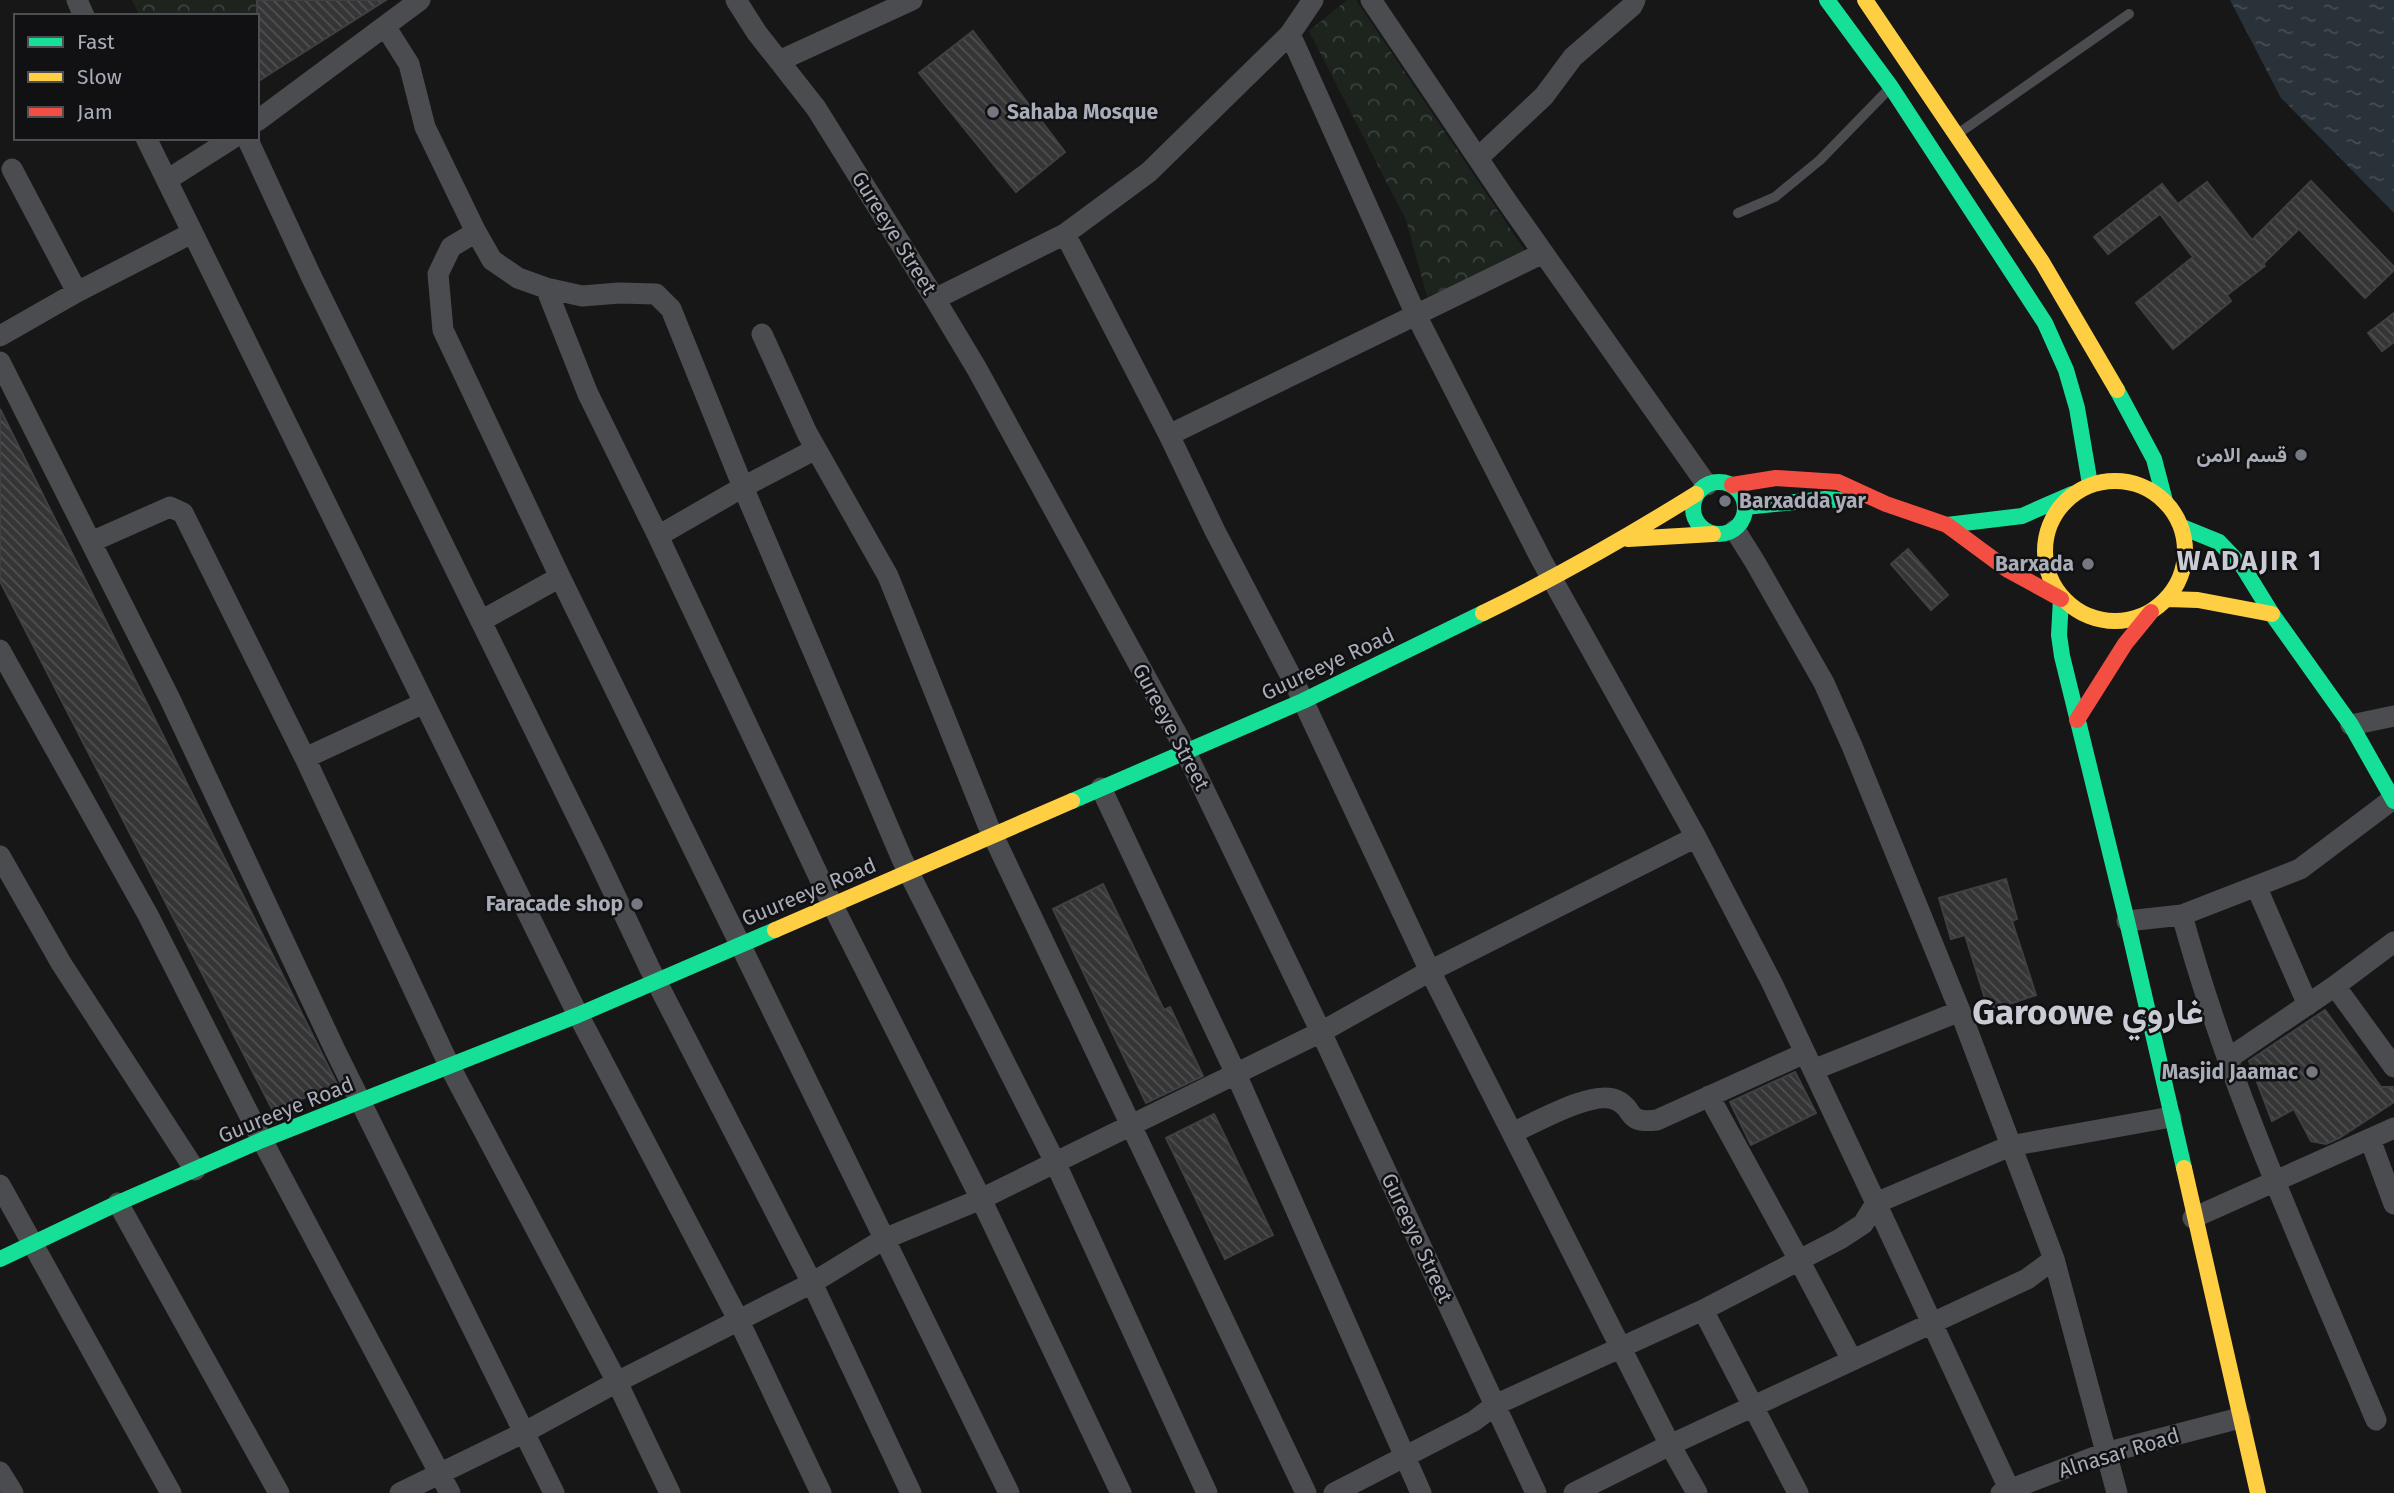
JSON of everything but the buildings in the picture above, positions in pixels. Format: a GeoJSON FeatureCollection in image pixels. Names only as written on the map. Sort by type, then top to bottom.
{"type":"FeatureCollection","features":[{"type":"Feature","properties":{"kind":"street"},"geometry":{"type":"LineString","coordinates":[[259,120],[420,0]]}},
{"type":"Feature","properties":{"kind":"street","name":"Gureeye Street"},"geometry":{"type":"LineString","coordinates":[[736,0],[816,108],[977,369],[1186,751],[1321,1032],[1536,1493]]}},
{"type":"Feature","properties":{"kind":"street"},"geometry":{"type":"LineString","coordinates":[[779,61],[912,0]]}},
{"type":"Feature","properties":{"kind":"street"},"geometry":{"type":"LineString","coordinates":[[935,299],[1065,234],[1149,172],[1290,33],[1313,0]]}},
{"type":"Feature","properties":{"kind":"street"},"geometry":{"type":"LineString","coordinates":[[1371,0],[1702,489]]}},
{"type":"Feature","properties":{"kind":"street"},"geometry":{"type":"LineString","coordinates":[[1478,158],[1544,96],[1573,57],[1632,6],[1635,0]]}},
{"type":"Feature","properties":{"kind":"street"},"geometry":{"type":"LineString","coordinates":[[1827,0],[1891,87],[2045,323],[2066,370],[2077,408],[2090,484]]}},
{"type":"Feature","properties":{"kind":"street"},"geometry":{"type":"LineString","coordinates":[[1865,0],[2035,251],[2130,411],[2154,459],[2165,501],[2182,527],[2185,557],[2180,579],[2168,599],[2151,612],[2124,644],[2077,720]]}},
{"type":"Feature","properties":{"kind":"street"},"geometry":{"type":"LineString","coordinates":[[385,26],[409,64],[425,127],[476,233],[492,260],[518,278],[545,288],[582,296],[656,294],[671,309],[743,486],[908,872],[1055,1162],[1207,1493]]}},
{"type":"Feature","properties":{"kind":"street"},"geometry":{"type":"LineString","coordinates":[[1290,33],[1416,315],[1552,579],[1696,837],[1772,983],[1932,1323],[2007,1492]]}},
{"type":"Feature","properties":{"kind":"street"},"geometry":{"type":"LineString","coordinates":[[147,140],[578,1015],[739,1321],[821,1493]]}},
{"type":"Feature","properties":{"kind":"street"},"geometry":{"type":"LineString","coordinates":[[167,180],[230,140]]}},
{"type":"Feature","properties":{"kind":"street"},"geometry":{"type":"LineString","coordinates":[[248,140],[311,276],[657,981],[812,1283],[911,1493]]}},
{"type":"Feature","properties":{"kind":"street"},"geometry":{"type":"LineString","coordinates":[[12,169],[77,292]]}},
{"type":"Feature","properties":{"kind":"street"},"geometry":{"type":"LineString","coordinates":[[0,336],[77,292],[192,233]]}},
{"type":"Feature","properties":{"kind":"street"},"geometry":{"type":"LineString","coordinates":[[476,233],[451,247],[438,274],[443,330],[559,577],[1010,1493]]}},
{"type":"Feature","properties":{"kind":"street"},"geometry":{"type":"LineString","coordinates":[[1065,234],[1303,701],[1430,971],[1696,1493]]}},
{"type":"Feature","properties":{"kind":"street"},"geometry":{"type":"LineString","coordinates":[[1169,435],[1543,253]]}},
{"type":"Feature","properties":{"kind":"street"},"geometry":{"type":"LineString","coordinates":[[545,288],[588,394],[833,904],[981,1199],[1121,1493]]}},
{"type":"Feature","properties":{"kind":"street"},"geometry":{"type":"LineString","coordinates":[[762,334],[816,449],[888,576],[993,835],[1306,1493]]}},
{"type":"Feature","properties":{"kind":"street"},"geometry":{"type":"LineString","coordinates":[[0,362],[169,697],[361,1102],[554,1493]]}},
{"type":"Feature","properties":{"kind":"street"},"geometry":{"type":"LineString","coordinates":[[658,536],[743,486],[816,449]]}},
{"type":"Feature","properties":{"kind":"street"},"geometry":{"type":"LineString","coordinates":[[1713,534],[1699,526],[1693,502],[1702,489],[1715,482],[1732,485],[1776,478],[1838,482],[1886,504],[1947,525],[2008,570],[2062,599],[2074,610],[2102,620],[2127,620],[2151,612]]}},
{"type":"Feature","properties":{"kind":"street"},"geometry":{"type":"LineString","coordinates":[[1947,525],[2022,516],[2090,484],[2110,480],[2130,481],[2149,489],[2165,501]]}},
{"type":"Feature","properties":{"kind":"street"},"geometry":{"type":"LineString","coordinates":[[1624,540],[1720,535],[1735,530],[1745,515],[1745,507],[1743,498],[1732,485]]}},
{"type":"Feature","properties":{"kind":"street","name":"Guureeye Road"},"geometry":{"type":"LineString","coordinates":[[0,1259],[118,1203],[262,1140],[578,1015],[1303,701],[1552,579],[1624,540],[1702,489]]}},
{"type":"Feature","properties":{"kind":"street"},"geometry":{"type":"LineString","coordinates":[[2072,494],[2058,509],[2047,530],[2045,551],[2048,572],[2062,599],[2059,635],[2062,656],[2127,921],[2258,1493]]}},
{"type":"Feature","properties":{"kind":"street"},"geometry":{"type":"LineString","coordinates":[[1745,507],[1825,499],[1886,504]]}},
{"type":"Feature","properties":{"kind":"street"},"geometry":{"type":"LineString","coordinates":[[91,542],[170,507],[183,513],[305,758],[449,1065],[617,1382],[670,1493]]}},
{"type":"Feature","properties":{"kind":"street"},"geometry":{"type":"LineString","coordinates":[[2127,921],[2182,915],[2300,869],[2393,800],[2351,725],[2272,614],[2244,567],[2219,542],[2182,527]]}},
{"type":"Feature","properties":{"kind":"street"},"geometry":{"type":"LineString","coordinates":[[1735,530],[1824,683],[1960,1011],[2054,1259],[2117,1493]]}},
{"type":"Feature","properties":{"kind":"street"},"geometry":{"type":"LineString","coordinates":[[481,621],[559,577]]}},
{"type":"Feature","properties":{"kind":"street"},"geometry":{"type":"LineString","coordinates":[[2168,599],[2198,600],[2272,614]]}},
{"type":"Feature","properties":{"kind":"street"},"geometry":{"type":"LineString","coordinates":[[0,650],[149,915],[262,1140],[450,1493]]}},
{"type":"Feature","properties":{"kind":"street"},"geometry":{"type":"LineString","coordinates":[[305,758],[424,703]]}},
{"type":"Feature","properties":{"kind":"street"},"geometry":{"type":"LineString","coordinates":[[2351,725],[2394,716]]}},
{"type":"Feature","properties":{"kind":"street"},"geometry":{"type":"LineString","coordinates":[[1101,789],[1236,1074],[1420,1493]]}},
{"type":"Feature","properties":{"kind":"street"},"geometry":{"type":"LineString","coordinates":[[400,1493],[525,1432],[812,1283],[884,1239],[981,1199],[1321,1032],[1430,971],[1696,837]]}},
{"type":"Feature","properties":{"kind":"street"},"geometry":{"type":"LineString","coordinates":[[0,856],[61,963],[195,1170]]}},
{"type":"Feature","properties":{"kind":"street"},"geometry":{"type":"LineString","coordinates":[[2256,886],[2308,1005]]}},
{"type":"Feature","properties":{"kind":"street"},"geometry":{"type":"LineString","coordinates":[[2182,915],[2200,979],[2275,1182],[2376,1420]]}},
{"type":"Feature","properties":{"kind":"street"},"geometry":{"type":"LineString","coordinates":[[2229,1058],[2394,943]]}},
{"type":"Feature","properties":{"kind":"street"},"geometry":{"type":"LineString","coordinates":[[2335,986],[2394,1067]]}},
{"type":"Feature","properties":{"kind":"street"},"geometry":{"type":"LineString","coordinates":[[1512,1133],[1591,1099],[1611,1098],[1620,1101],[1631,1116],[1642,1122],[1657,1120],[1709,1096],[1960,1011]]}},
{"type":"Feature","properties":{"kind":"street"},"geometry":{"type":"LineString","coordinates":[[1709,1096],[1852,1360]]}},
{"type":"Feature","properties":{"kind":"street"},"geometry":{"type":"LineString","coordinates":[[1334,1493],[1474,1421],[1495,1405],[1703,1310],[1840,1239],[1863,1224],[1876,1203],[2010,1146],[2171,1117]]}},
{"type":"Feature","properties":{"kind":"street"},"geometry":{"type":"LineString","coordinates":[[2193,1218],[2394,1128]]}},
{"type":"Feature","properties":{"kind":"street"},"geometry":{"type":"LineString","coordinates":[[2370,1139],[2394,1204]]}},
{"type":"Feature","properties":{"kind":"street"},"geometry":{"type":"LineString","coordinates":[[0,1185],[171,1493]]}},
{"type":"Feature","properties":{"kind":"street"},"geometry":{"type":"LineString","coordinates":[[118,1203],[279,1493]]}},
{"type":"Feature","properties":{"kind":"street"},"geometry":{"type":"LineString","coordinates":[[1574,1493],[1670,1445],[2027,1279],[2054,1259]]}},
{"type":"Feature","properties":{"kind":"street"},"geometry":{"type":"LineString","coordinates":[[1703,1310],[1798,1493]]}},
{"type":"Feature","properties":{"kind":"street","name":"Alnasar Road"},"geometry":{"type":"LineString","coordinates":[[2007,1492],[2105,1453],[2240,1418]]}},
{"type":"Feature","properties":{"kind":"street"},"geometry":{"type":"LineString","coordinates":[[0,1472],[13,1493]]}},
{"type":"Feature","properties":{"kind":"lane"},"geometry":{"type":"LineString","coordinates":[[1957,134],[2129,14]]}},
{"type":"Feature","properties":{"kind":"lane"},"geometry":{"type":"LineString","coordinates":[[1738,213],[1775,197],[1820,160],[1891,87]]}},
{"type":"Feature","properties":{"kind":"green space"},"geometry":{"type":"Polygon","coordinates":[[[132,0],[356,0],[259,16],[139,14],[132,0]]]}},
{"type":"Feature","properties":{"kind":"green space"},"geometry":{"type":"Polygon","coordinates":[[[1347,0],[1356,0],[1529,257],[1427,296],[1406,220],[1309,31],[1347,0]]]}},
{"type":"Feature","properties":{"kind":"water"},"geometry":{"type":"Polygon","coordinates":[[[2230,0],[2394,0],[2394,213],[2281,98],[2230,0]]]}},
{"type":"Feature","properties":{"kind":"traffic: fast"},"geometry":{"type":"LineString","coordinates":[[1827,0],[1891,87],[2045,323],[2066,370],[2077,408],[2090,484]]}},
{"type":"Feature","properties":{"kind":"traffic: fast"},"geometry":{"type":"LineString","coordinates":[[2117,390],[2154,459],[2165,501]]}},
{"type":"Feature","properties":{"kind":"traffic: fast"},"geometry":{"type":"LineString","coordinates":[[1719,482],[1738,489],[1745,508],[1738,527],[1719,534],[1700,527],[1693,508],[1700,489],[1719,482]]}},
{"type":"Feature","properties":{"kind":"traffic: fast"},"geometry":{"type":"LineString","coordinates":[[1947,525],[2022,516],[2072,494]]}},
{"type":"Feature","properties":{"kind":"traffic: fast"},"geometry":{"type":"LineString","coordinates":[[1745,507],[1825,499],[1849,501]]}},
{"type":"Feature","properties":{"kind":"traffic: fast"},"geometry":{"type":"LineString","coordinates":[[2182,527],[2219,542],[2243,567],[2272,614],[2351,725],[2394,801]]}},
{"type":"Feature","properties":{"kind":"traffic: fast"},"geometry":{"type":"LineString","coordinates":[[2061,599],[2059,635],[2062,656],[2184,1168]]}},
{"type":"Feature","properties":{"kind":"traffic: fast"},"geometry":{"type":"LineString","coordinates":[[1072,801],[1303,701],[1483,613]]}},
{"type":"Feature","properties":{"kind":"traffic: fast"},"geometry":{"type":"LineString","coordinates":[[0,1259],[118,1203],[262,1140],[578,1015],[775,930]]}},
{"type":"Feature","properties":{"kind":"traffic: slow"},"geometry":{"type":"LineString","coordinates":[[1865,0],[2042,262],[2117,390]]}},
{"type":"Feature","properties":{"kind":"traffic: slow"},"geometry":{"type":"LineString","coordinates":[[2115,481],[2142,486],[2165,501],[2180,524],[2185,551],[2180,578],[2165,601],[2142,616],[2115,621],[2088,616],[2065,601],[2050,578],[2045,551],[2050,524],[2065,501],[2088,486],[2115,481]]}},
{"type":"Feature","properties":{"kind":"traffic: slow"},"geometry":{"type":"LineString","coordinates":[[1483,613],[1591,556],[1696,494]]}},
{"type":"Feature","properties":{"kind":"traffic: slow"},"geometry":{"type":"LineString","coordinates":[[1628,539],[1713,534]]}},
{"type":"Feature","properties":{"kind":"traffic: slow"},"geometry":{"type":"LineString","coordinates":[[2168,599],[2198,600],[2272,614]]}},
{"type":"Feature","properties":{"kind":"traffic: slow"},"geometry":{"type":"LineString","coordinates":[[775,930],[1072,801]]}},
{"type":"Feature","properties":{"kind":"traffic: slow"},"geometry":{"type":"LineString","coordinates":[[2184,1168],[2258,1493]]}},
{"type":"Feature","properties":{"kind":"traffic: jam"},"geometry":{"type":"LineString","coordinates":[[1732,485],[1776,478],[1838,482],[1886,504],[1947,525],[2008,570],[2061,599]]}},
{"type":"Feature","properties":{"kind":"traffic: jam"},"geometry":{"type":"LineString","coordinates":[[2077,720],[2125,644],[2151,612]]}},
{"type":"Feature","properties":{"kind":"place","name":"Sahaba Mosque"},"geometry":{"type":"Point","coordinates":[993,112]}},
{"type":"Feature","properties":{"kind":"place","name":"قسم الامن"},"geometry":{"type":"Point","coordinates":[2301,455]}},
{"type":"Feature","properties":{"kind":"place","name":"Barxadda yar"},"geometry":{"type":"Point","coordinates":[1725,501]}},
{"type":"Feature","properties":{"kind":"place","name":"Barxada"},"geometry":{"type":"Point","coordinates":[2088,564]}},
{"type":"Feature","properties":{"kind":"place","name":"Faracade shop"},"geometry":{"type":"Point","coordinates":[637,904]}},
{"type":"Feature","properties":{"kind":"place","name":"Masjid Jaamac"},"geometry":{"type":"Point","coordinates":[2312,1072]}},
{"type":"Feature","properties":{"kind":"district","name":"WADAJIR 1"},"geometry":{"type":"Point","coordinates":[2250,560]}},
{"type":"Feature","properties":{"kind":"district","name":"Garoowe غاروي"},"geometry":{"type":"Point","coordinates":[2088,1012]}}]}
